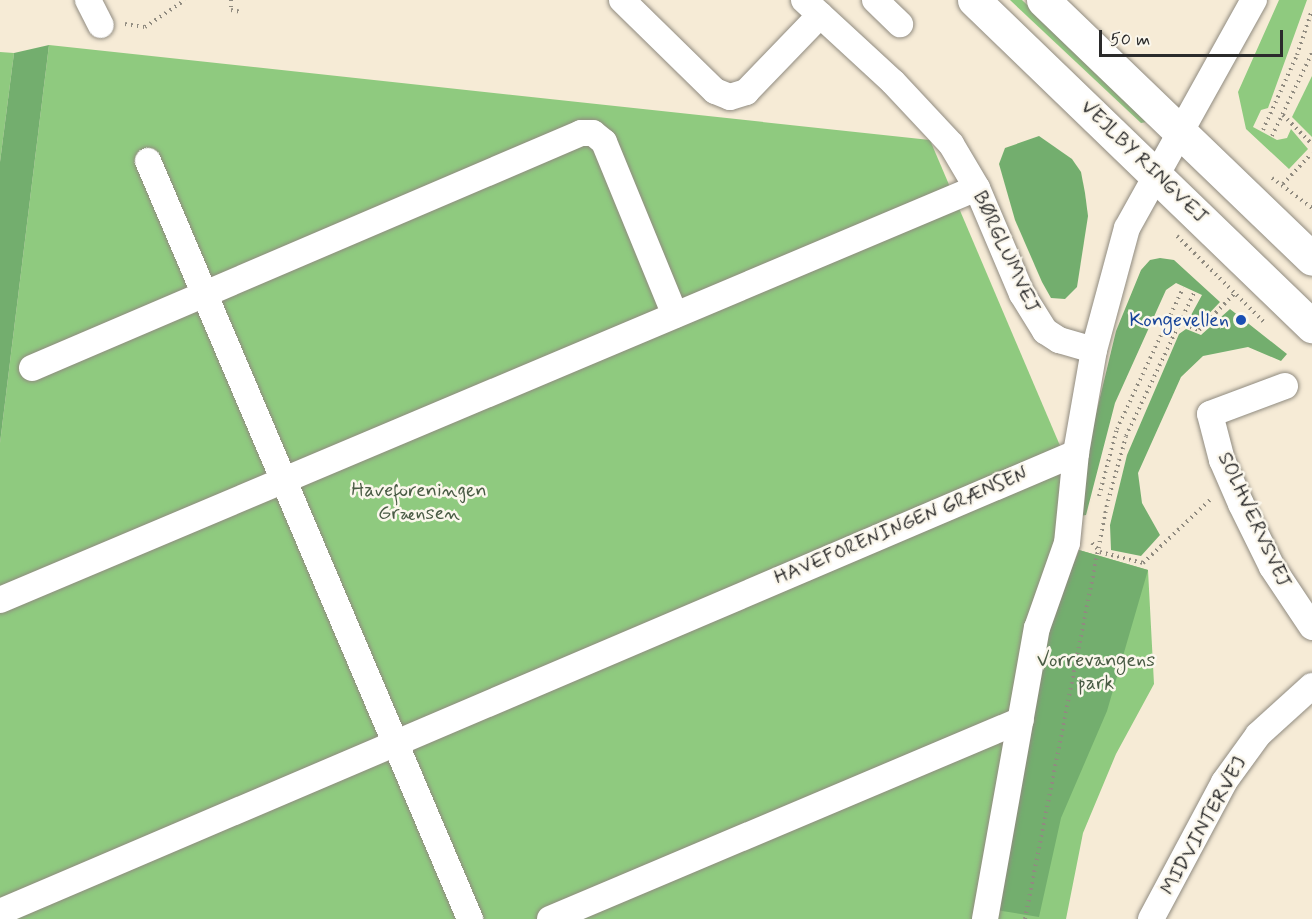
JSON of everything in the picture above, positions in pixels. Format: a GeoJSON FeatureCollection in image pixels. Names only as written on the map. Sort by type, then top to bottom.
{"type":"FeatureCollection","features":[{"type":"Feature","properties":{"kind":"main road","name":"VEJLBY RINGVEJ"},"geometry":{"type":"LineString","coordinates":[[974,0],[1312,326]]}},
{"type":"Feature","properties":{"kind":"main road"},"geometry":{"type":"LineString","coordinates":[[1043,0],[1182,131],[1312,259]]}},
{"type":"Feature","properties":{"kind":"street"},"geometry":{"type":"LineString","coordinates":[[88,0],[101,25]]}},
{"type":"Feature","properties":{"kind":"street"},"geometry":{"type":"LineString","coordinates":[[622,0],[715,91],[730,97],[746,92],[812,7]]}},
{"type":"Feature","properties":{"kind":"street"},"geometry":{"type":"LineString","coordinates":[[875,0],[900,24]]}},
{"type":"Feature","properties":{"kind":"street"},"geometry":{"type":"LineString","coordinates":[[985,919],[1037,628],[1078,540],[1076,453],[1094,350],[1127,228],[1254,0]]}},
{"type":"Feature","properties":{"kind":"street","name":"BØRGLUMVEJ"},"geometry":{"type":"LineString","coordinates":[[812,7],[931,120],[977,188],[1022,294],[1045,331],[1059,340],[1094,350]]}},
{"type":"Feature","properties":{"kind":"street"},"geometry":{"type":"LineString","coordinates":[[32,368],[581,133],[593,133],[604,142],[675,315]]}},
{"type":"Feature","properties":{"kind":"street"},"geometry":{"type":"LineString","coordinates":[[148,161],[470,919]]}},
{"type":"Feature","properties":{"kind":"street"},"geometry":{"type":"LineString","coordinates":[[0,600],[977,188]]}},
{"type":"Feature","properties":{"kind":"street","name":"SOLHVERVSVEJ"},"geometry":{"type":"LineString","coordinates":[[1285,386],[1210,414],[1233,485],[1272,567],[1312,627]]}},
{"type":"Feature","properties":{"kind":"street","name":"HAVEFORENINGEN GRÆNSEN"},"geometry":{"type":"LineString","coordinates":[[0,912],[1076,453]]}},
{"type":"Feature","properties":{"kind":"street","name":"MIDVINTERVEJ"},"geometry":{"type":"LineString","coordinates":[[1151,919],[1224,782],[1258,735],[1312,686]]}},
{"type":"Feature","properties":{"kind":"street"},"geometry":{"type":"LineString","coordinates":[[550,919],[1021,720]]}},
{"type":"Feature","properties":{"kind":"path"},"geometry":{"type":"LineString","coordinates":[[101,25],[145,27],[184,0]]}},
{"type":"Feature","properties":{"kind":"path"},"geometry":{"type":"LineString","coordinates":[[231,0],[231,10],[242,12]]}},
{"type":"Feature","properties":{"kind":"path"},"geometry":{"type":"LineString","coordinates":[[1263,130],[1297,55],[1312,10]]}},
{"type":"Feature","properties":{"kind":"path"},"geometry":{"type":"LineString","coordinates":[[1272,136],[1312,53]]}},
{"type":"Feature","properties":{"kind":"path"},"geometry":{"type":"LineString","coordinates":[[1282,115],[1312,144]]}},
{"type":"Feature","properties":{"kind":"path"},"geometry":{"type":"LineString","coordinates":[[1283,184],[1312,153]]}},
{"type":"Feature","properties":{"kind":"path"},"geometry":{"type":"LineString","coordinates":[[1097,503],[1117,429],[1183,288]]}},
{"type":"Feature","properties":{"kind":"path"},"geometry":{"type":"LineString","coordinates":[[1025,919],[1100,552],[1108,501],[1126,436],[1194,293]]}},
{"type":"Feature","properties":{"kind":"path"},"geometry":{"type":"LineString","coordinates":[[1179,323],[1199,330],[1234,294]]}},
{"type":"Feature","properties":{"kind":"path"},"geometry":{"type":"LineString","coordinates":[[1078,540],[1100,552],[1143,563],[1209,500],[1233,485]]}},
{"type":"Feature","properties":{"kind":"green space"},"geometry":{"type":"Polygon","coordinates":[[[1010,0],[1022,0],[1147,118],[1146,122],[1141,123],[1010,0]]]}},
{"type":"Feature","properties":{"kind":"green space"},"geometry":{"type":"Polygon","coordinates":[[[1279,0],[1307,0],[1268,108],[1261,110],[1253,127],[1277,140],[1287,138],[1291,129],[1308,149],[1289,169],[1246,129],[1238,92],[1279,0]]]}},
{"type":"Feature","properties":{"kind":"green space","name":"Haveforeningen Grænsen"},"geometry":{"type":"Polygon","coordinates":[[[49,45],[930,140],[1061,448],[1059,547],[975,919],[0,919],[0,443],[49,45]]]}},
{"type":"Feature","properties":{"kind":"green space"},"geometry":{"type":"Polygon","coordinates":[[[49,45],[0,443],[0,162],[14,53],[49,45]]]}},
{"type":"Feature","properties":{"kind":"green space"},"geometry":{"type":"Polygon","coordinates":[[[0,52],[14,53],[0,162],[0,52]]]}},
{"type":"Feature","properties":{"kind":"green space"},"geometry":{"type":"Polygon","coordinates":[[[1312,76],[1312,137],[1292,117],[1312,76]]]}},
{"type":"Feature","properties":{"kind":"green space"},"geometry":{"type":"Polygon","coordinates":[[[1039,136],[1072,159],[1081,172],[1085,193],[1088,216],[1077,287],[1065,299],[1051,298],[1042,282],[1015,220],[999,164],[1005,148],[1039,136]]]}},
{"type":"Feature","properties":{"kind":"green space"},"geometry":{"type":"Polygon","coordinates":[[[1160,258],[1174,260],[1220,302],[1200,323],[1190,317],[1202,295],[1176,283],[1166,290],[1115,403],[1086,515],[1080,516],[1089,443],[1116,331],[1141,270],[1150,260],[1160,258]]]}},
{"type":"Feature","properties":{"kind":"green space"},"geometry":{"type":"Polygon","coordinates":[[[1230,309],[1287,354],[1281,361],[1248,347],[1203,356],[1181,377],[1138,473],[1142,503],[1160,535],[1141,556],[1111,550],[1110,525],[1127,455],[1179,334],[1186,329],[1201,335],[1230,309]]]}},
{"type":"Feature","properties":{"kind":"green space","name":"Vorrevangens park"},"geometry":{"type":"Polygon","coordinates":[[[1079,550],[1148,570],[1154,684],[1116,754],[1083,833],[1066,919],[994,919],[1079,550]]]}},
{"type":"Feature","properties":{"kind":"green space","name":"Vorrevangens park"},"geometry":{"type":"Polygon","coordinates":[[[1079,550],[1148,570],[1107,711],[1061,818],[1039,917],[996,910],[1045,634],[1079,550]]]}},
{"type":"Feature","properties":{"kind":"place","name":"Kongevellen"},"geometry":{"type":"Point","coordinates":[1241,320]}}]}
